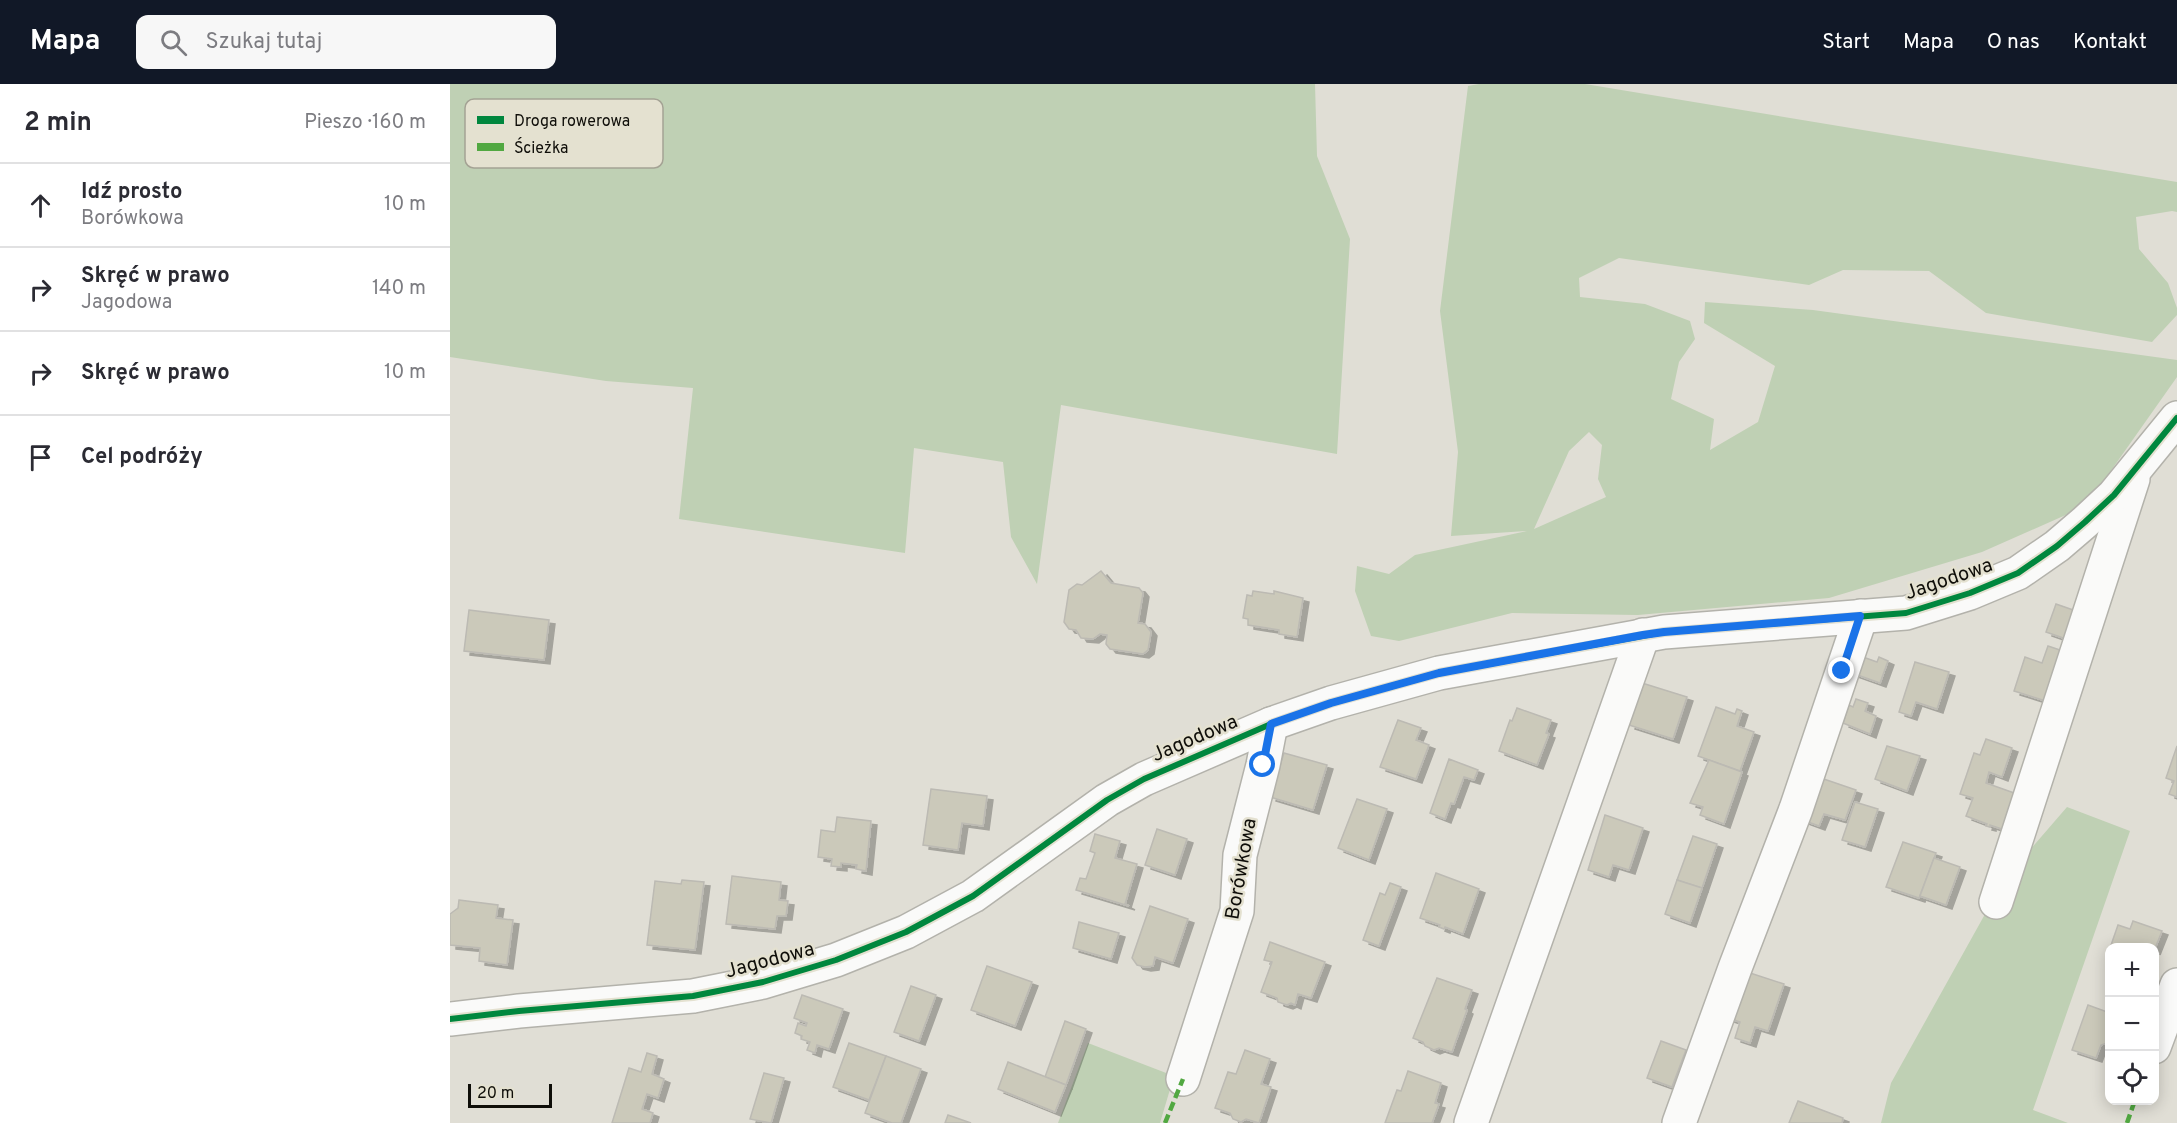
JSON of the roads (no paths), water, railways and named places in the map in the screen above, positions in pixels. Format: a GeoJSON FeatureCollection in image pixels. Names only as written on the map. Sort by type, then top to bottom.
{"type":"FeatureCollection","features":[{"type":"Feature","properties":{"kind":"street","name":"Jagodowa"},"geometry":{"type":"LineString","coordinates":[[450,1019],[693,996],[763,982],[836,960],[906,932],[973,896],[1107,800],[1144,779],[1271,724],[1331,703],[1439,673],[1643,635],[1906,613],[1970,593],[2018,573],[2057,546],[2114,495],[2177,418]]}},
{"type":"Feature","properties":{"kind":"street"},"geometry":{"type":"LineString","coordinates":[[1996,902],[2138,466]]}},
{"type":"Feature","properties":{"kind":"street"},"geometry":{"type":"LineString","coordinates":[[1679,1123],[1734,968],[1796,809],[1860,616]]}},
{"type":"Feature","properties":{"kind":"street"},"geometry":{"type":"LineString","coordinates":[[1471,1123],[1643,635]]}},
{"type":"Feature","properties":{"kind":"street","name":"Borówkowa"},"geometry":{"type":"LineString","coordinates":[[1183,1079],[1237,911],[1240,855],[1271,724]]}},
{"type":"Feature","properties":{"kind":"street"},"geometry":{"type":"LineString","coordinates":[[2159,1034],[2177,986]]}}]}
